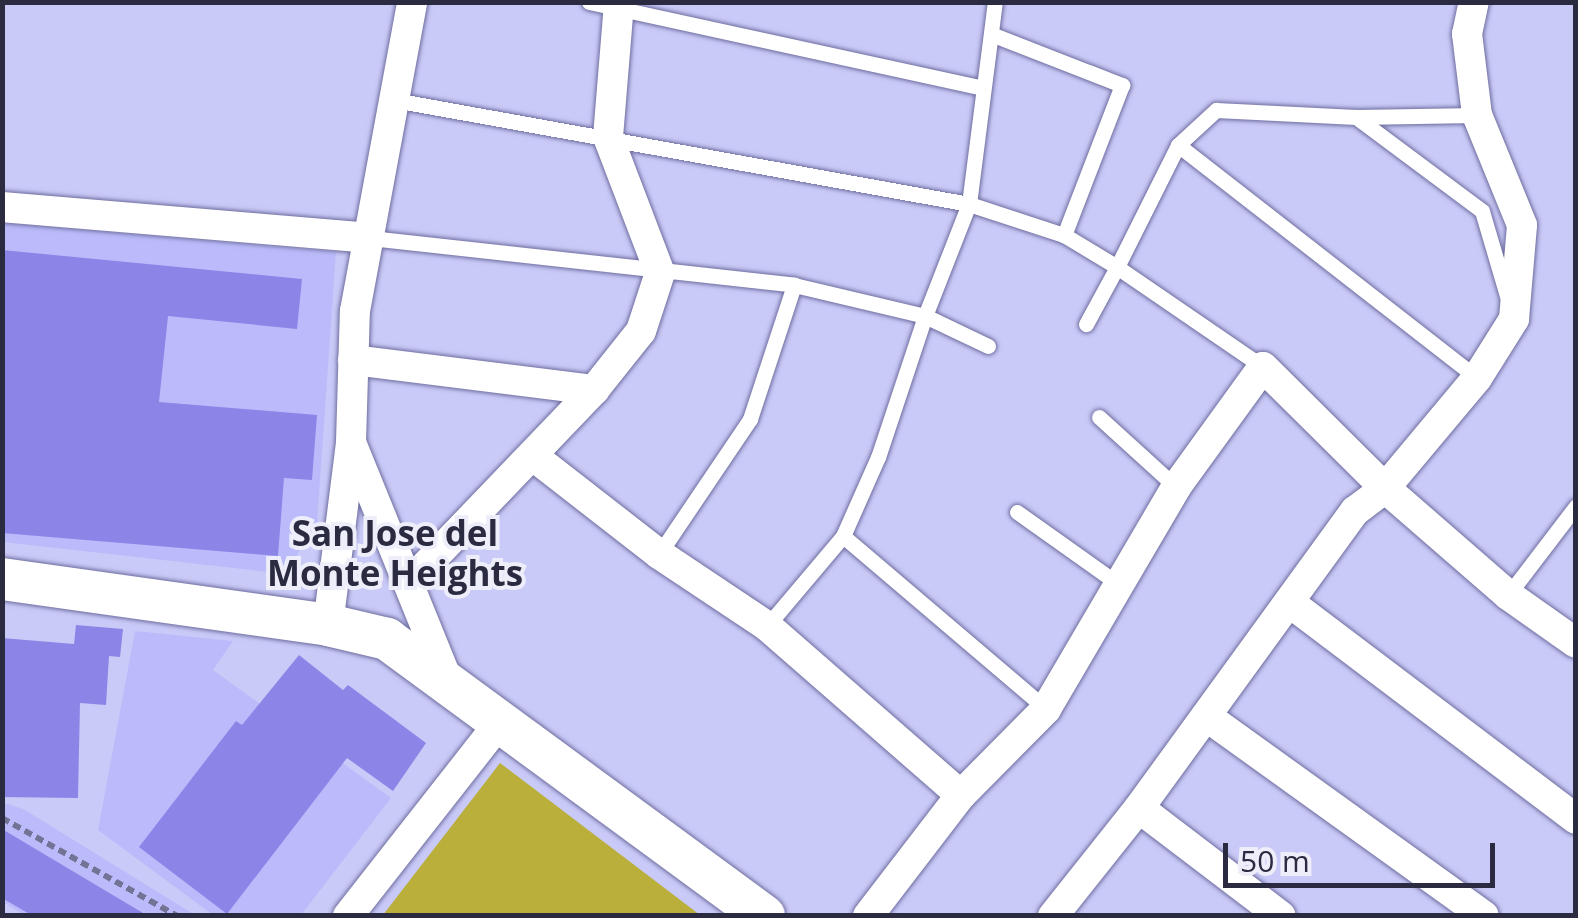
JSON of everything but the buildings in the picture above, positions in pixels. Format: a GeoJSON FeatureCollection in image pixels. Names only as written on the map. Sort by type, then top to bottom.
{"type":"FeatureCollection","features":[{"type":"Feature","properties":{"kind":"street"},"geometry":{"type":"LineString","coordinates":[[328,624],[350,442],[355,311],[412,2]]}},
{"type":"Feature","properties":{"kind":"street"},"geometry":{"type":"LineString","coordinates":[[1052,916],[1139,808],[1355,511],[1384,488],[1477,378],[1514,319],[1522,225],[1477,114],[1467,34],[1474,2]]}},
{"type":"Feature","properties":{"kind":"street"},"geometry":{"type":"LineString","coordinates":[[410,581],[594,390],[641,331],[660,273],[608,137],[608,5]]}},
{"type":"Feature","properties":{"kind":"street"},"geometry":{"type":"LineString","coordinates":[[2,206],[370,238]]}},
{"type":"Feature","properties":{"kind":"street"},"geometry":{"type":"LineString","coordinates":[[353,360],[594,390]]}},
{"type":"Feature","properties":{"kind":"street"},"geometry":{"type":"LineString","coordinates":[[868,916],[961,795],[1046,709],[1176,487],[1263,368],[1384,488],[1508,595],[1576,643]]}},
{"type":"Feature","properties":{"kind":"street"},"geometry":{"type":"LineString","coordinates":[[350,442],[449,684]]}},
{"type":"Feature","properties":{"kind":"street"},"geometry":{"type":"LineString","coordinates":[[533,456],[659,554],[767,626],[961,795]]}},
{"type":"Feature","properties":{"kind":"street"},"geometry":{"type":"LineString","coordinates":[[2,579],[328,624],[387,639],[764,916]]}},
{"type":"Feature","properties":{"kind":"street"},"geometry":{"type":"LineString","coordinates":[[1289,602],[1576,818]]}},
{"type":"Feature","properties":{"kind":"street"},"geometry":{"type":"LineString","coordinates":[[1206,716],[1484,916]]}},
{"type":"Feature","properties":{"kind":"street"},"geometry":{"type":"LineString","coordinates":[[348,916],[501,720]]}},
{"type":"Feature","properties":{"kind":"street"},"geometry":{"type":"LineString","coordinates":[[1139,808],[1280,916]]}},
{"type":"Feature","properties":{"kind":"lane"},"geometry":{"type":"LineString","coordinates":[[767,626],[843,536],[878,457],[926,316],[970,204],[996,2]]}},
{"type":"Feature","properties":{"kind":"lane"},"geometry":{"type":"LineString","coordinates":[[608,5],[982,88]]}},
{"type":"Feature","properties":{"kind":"lane"},"geometry":{"type":"LineString","coordinates":[[990,34],[1122,85],[1064,235]]}},
{"type":"Feature","properties":{"kind":"lane"},"geometry":{"type":"LineString","coordinates":[[394,100],[970,204],[1064,235],[1118,267],[1263,368]]}},
{"type":"Feature","properties":{"kind":"lane"},"geometry":{"type":"LineString","coordinates":[[1086,324],[1178,145],[1216,110],[1356,117],[1477,114]]}},
{"type":"Feature","properties":{"kind":"lane"},"geometry":{"type":"LineString","coordinates":[[1356,117],[1482,211],[1514,319]]}},
{"type":"Feature","properties":{"kind":"lane"},"geometry":{"type":"LineString","coordinates":[[1178,145],[1477,378]]}},
{"type":"Feature","properties":{"kind":"lane"},"geometry":{"type":"LineString","coordinates":[[370,238],[794,285],[926,316],[988,346]]}},
{"type":"Feature","properties":{"kind":"lane"},"geometry":{"type":"LineString","coordinates":[[659,554],[750,419],[794,285]]}},
{"type":"Feature","properties":{"kind":"lane"},"geometry":{"type":"LineString","coordinates":[[1099,417],[1176,487]]}},
{"type":"Feature","properties":{"kind":"lane"},"geometry":{"type":"LineString","coordinates":[[1508,595],[1576,506]]}},
{"type":"Feature","properties":{"kind":"lane"},"geometry":{"type":"LineString","coordinates":[[1017,512],[1118,583]]}},
{"type":"Feature","properties":{"kind":"lane"},"geometry":{"type":"LineString","coordinates":[[843,536],[1046,709]]}},
{"type":"Feature","properties":{"kind":"path"},"geometry":{"type":"LineString","coordinates":[[2,818],[176,916]]}},
{"type":"Feature","properties":{"kind":"shaded area"},"geometry":{"type":"Polygon","coordinates":[[[2,223],[336,252],[317,523],[295,558],[278,573],[3,542],[2,223]]]}},
{"type":"Feature","properties":{"kind":"shaded area"},"geometry":{"type":"Polygon","coordinates":[[[135,631],[233,641],[213,670],[391,798],[301,915],[213,915],[98,830],[135,631]]]}},
{"type":"Feature","properties":{"kind":"shaded area"},"geometry":{"type":"Polygon","coordinates":[[[500,763],[700,915],[383,915],[500,763]]]}},
{"type":"Feature","properties":{"kind":"shaded area"},"geometry":{"type":"Polygon","coordinates":[[[2,802],[25,810],[195,915],[24,915],[3,902],[2,802]]]}},
{"type":"Feature","properties":{"kind":"district","name":"San Jose del Monte Heights"},"geometry":{"type":"Point","coordinates":[395,553]}}]}
